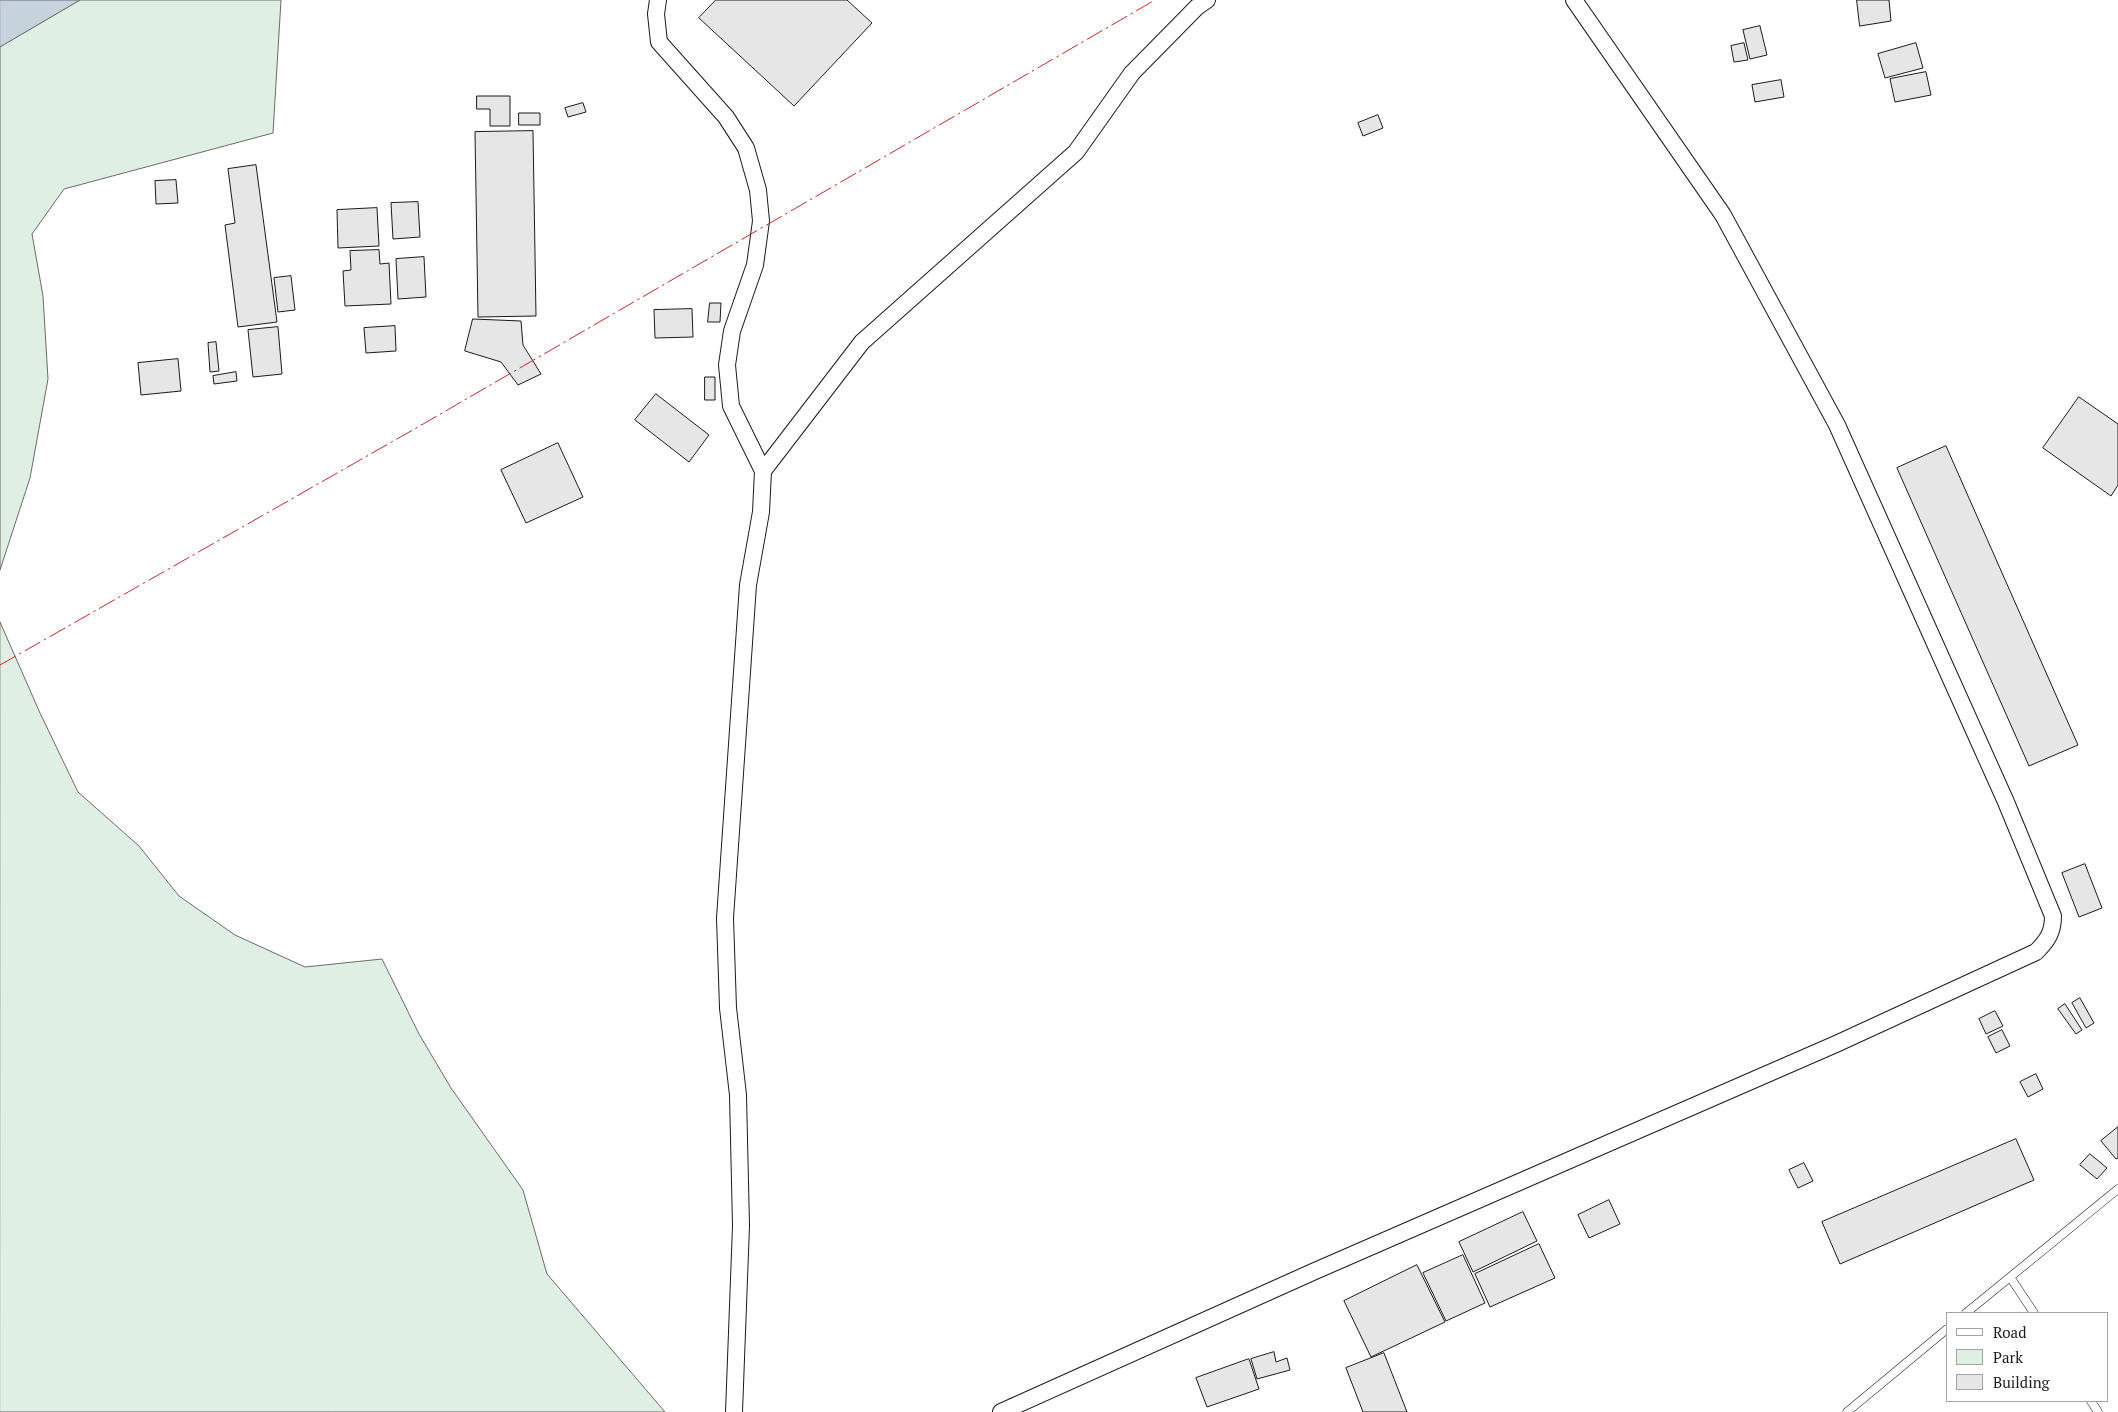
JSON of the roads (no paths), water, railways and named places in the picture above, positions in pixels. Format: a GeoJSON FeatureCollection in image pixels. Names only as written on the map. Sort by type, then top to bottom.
{"type":"FeatureCollection","features":[{"type":"Feature","properties":{"kind":"street"},"geometry":{"type":"LineString","coordinates":[[658,0],[656,14],[659,42],[726,117],[746,148],[758,190],[761,221],[755,265],[732,332],[727,365],[731,406],[763,471],[760,512],[748,585],[725,918],[728,1008],[738,1096],[740,1226],[734,1412]]}},
{"type":"Feature","properties":{"kind":"street"},"geometry":{"type":"LineString","coordinates":[[763,471],[862,342],[1076,152],[1132,73],[1197,7],[1207,0]]}},
{"type":"Feature","properties":{"kind":"street"},"geometry":{"type":"LineString","coordinates":[[1001,1412],[1315,1271],[1836,1044],[2036,952],[2047,941],[2053,930],[2053,916],[2006,802],[1837,424],[1723,215],[1574,0]]}},
{"type":"Feature","properties":{"kind":"lane"},"geometry":{"type":"LineString","coordinates":[[1967,1312],[2118,1189]]}},
{"type":"Feature","properties":{"kind":"lane"},"geometry":{"type":"LineString","coordinates":[[2010,1277],[2033,1312]]}},
{"type":"Feature","properties":{"kind":"lane"},"geometry":{"type":"LineString","coordinates":[[1847,1412],[1856,1409],[1946,1330]]}}]}
